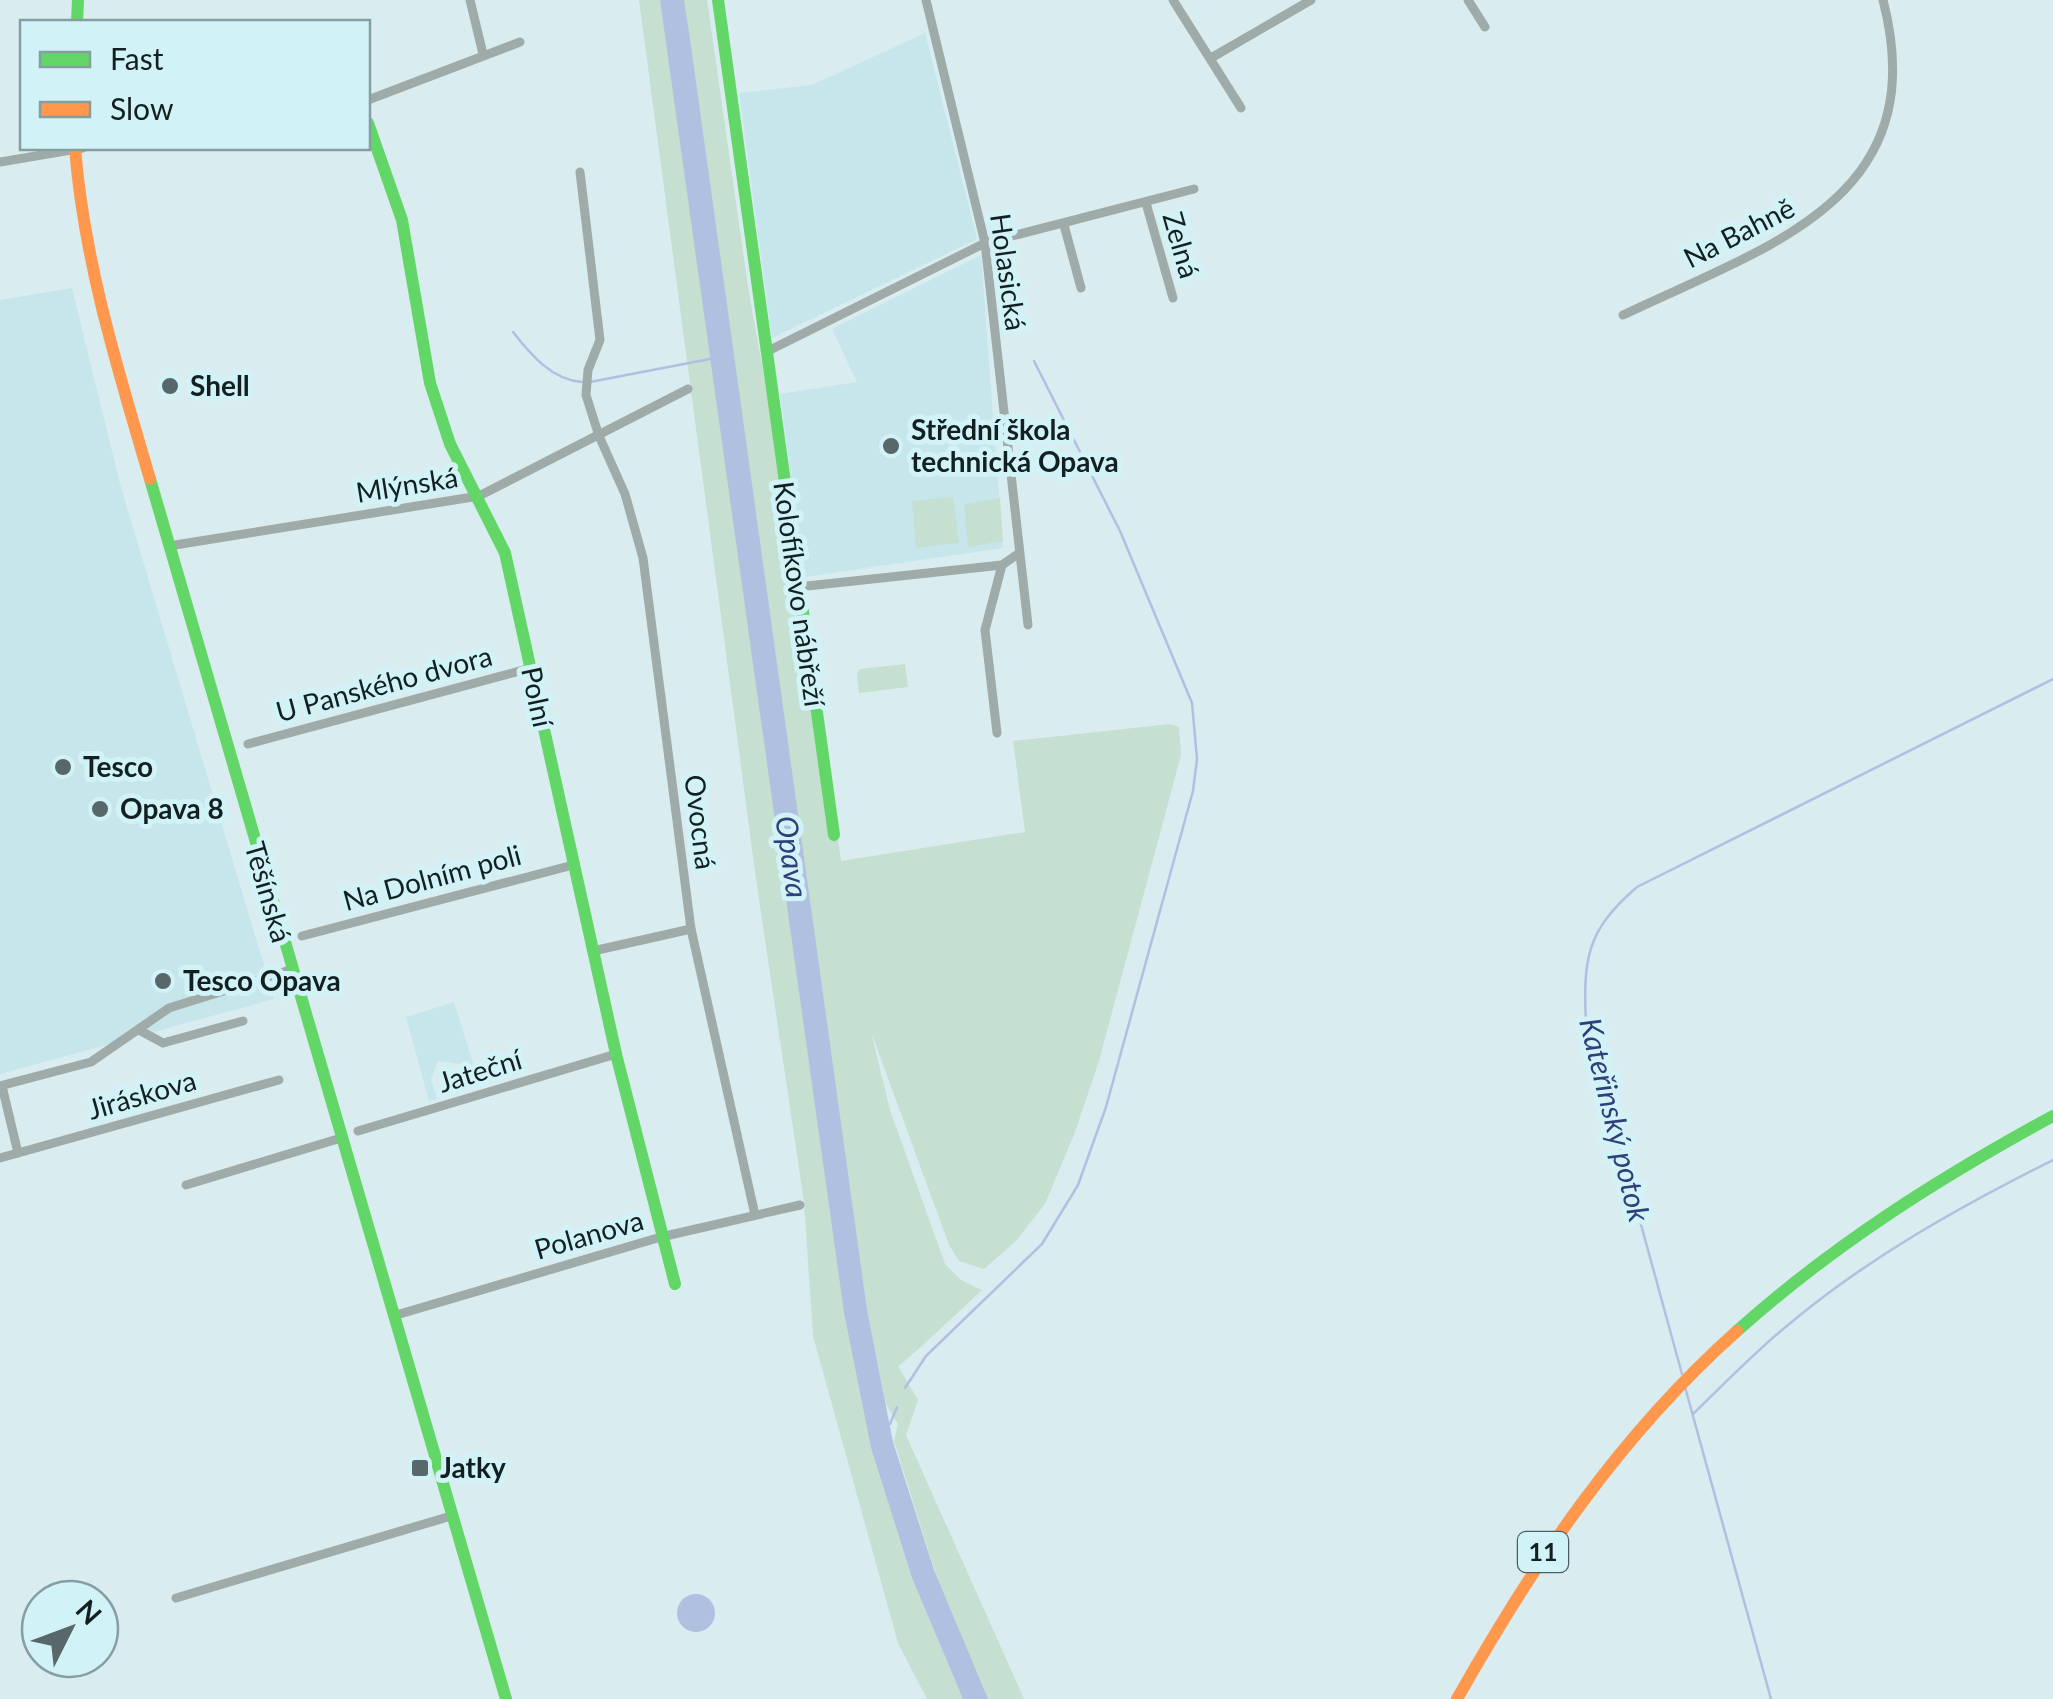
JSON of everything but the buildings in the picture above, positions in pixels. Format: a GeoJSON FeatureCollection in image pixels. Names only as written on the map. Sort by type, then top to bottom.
{"type":"FeatureCollection","features":[{"type":"Feature","properties":{"kind":"street"},"geometry":{"type":"LineString","coordinates":[[470,0],[484,54]]}},
{"type":"Feature","properties":{"kind":"street","name":"Kolofíkovo nábřeží"},"geometry":{"type":"LineString","coordinates":[[718,0],[834,835]]}},
{"type":"Feature","properties":{"kind":"street","name":"Holasická"},"geometry":{"type":"LineString","coordinates":[[926,0],[985,243],[1028,625]]}},
{"type":"Feature","properties":{"kind":"street"},"geometry":{"type":"LineString","coordinates":[[1173,0],[1241,108]]}},
{"type":"Feature","properties":{"kind":"street"},"geometry":{"type":"LineString","coordinates":[[1211,58],[1311,0]]}},
{"type":"Feature","properties":{"kind":"street"},"geometry":{"type":"LineString","coordinates":[[1468,0],[1485,28]]}},
{"type":"Feature","properties":{"kind":"street","name":"Na Bahně"},"geometry":{"type":"LineString","coordinates":[[1622,315],[1784,238],[1816,219],[1851,187],[1880,142],[1888,115],[1892,38],[1883,0]]}},
{"type":"Feature","properties":{"kind":"street"},"geometry":{"type":"LineString","coordinates":[[370,99],[520,42]]}},
{"type":"Feature","properties":{"kind":"street","name":"Polní"},"geometry":{"type":"LineString","coordinates":[[370,129],[402,220],[430,383],[450,444],[505,553],[616,1054],[675,1284]]}},
{"type":"Feature","properties":{"kind":"street"},"geometry":{"type":"LineString","coordinates":[[0,162],[67,150]]}},
{"type":"Feature","properties":{"kind":"street","name":"Těšínská"},"geometry":{"type":"LineString","coordinates":[[78,150],[88,255],[290,970],[506,1699]]}},
{"type":"Feature","properties":{"kind":"street","name":"Ovocná"},"geometry":{"type":"LineString","coordinates":[[580,172],[600,340],[588,370],[586,395],[599,436],[626,494],[642,558],[691,929],[756,1215]]}},
{"type":"Feature","properties":{"kind":"street","name":"Zelná"},"geometry":{"type":"LineString","coordinates":[[985,243],[1064,226],[1194,189]]}},
{"type":"Feature","properties":{"kind":"street","name":"Zelná"},"geometry":{"type":"LineString","coordinates":[[1146,204],[1174,298]]}},
{"type":"Feature","properties":{"kind":"street"},"geometry":{"type":"LineString","coordinates":[[1064,226],[1081,288]]}},
{"type":"Feature","properties":{"kind":"street"},"geometry":{"type":"LineString","coordinates":[[766,352],[985,243]]}},
{"type":"Feature","properties":{"kind":"street","name":"Mlýnská"},"geometry":{"type":"LineString","coordinates":[[169,546],[479,496],[688,389]]}},
{"type":"Feature","properties":{"kind":"street"},"geometry":{"type":"LineString","coordinates":[[798,587],[1002,566],[1018,554]]}},
{"type":"Feature","properties":{"kind":"street"},"geometry":{"type":"LineString","coordinates":[[996,734],[986,630],[1002,566]]}},
{"type":"Feature","properties":{"kind":"street","name":"U Panského dvora"},"geometry":{"type":"LineString","coordinates":[[248,744],[531,668]]}},
{"type":"Feature","properties":{"kind":"street","name":"Na Dolním poli"},"geometry":{"type":"LineString","coordinates":[[302,936],[573,865]]}},
{"type":"Feature","properties":{"kind":"street"},"geometry":{"type":"LineString","coordinates":[[593,951],[691,929]]}},
{"type":"Feature","properties":{"kind":"street","name":"Jiráskova"},"geometry":{"type":"LineString","coordinates":[[18,1153],[1,1086],[91,1062],[178,1004],[290,970]]}},
{"type":"Feature","properties":{"kind":"street","name":"Jiráskova"},"geometry":{"type":"LineString","coordinates":[[139,1030],[162,1043],[243,1021]]}},
{"type":"Feature","properties":{"kind":"street","name":"Jateční"},"geometry":{"type":"LineString","coordinates":[[358,1131],[616,1054]]}},
{"type":"Feature","properties":{"kind":"street","name":"Jiráskova"},"geometry":{"type":"LineString","coordinates":[[0,1158],[278,1080]]}},
{"type":"Feature","properties":{"kind":"street","name":"11"},"geometry":{"type":"LineString","coordinates":[[1458,1699],[1494,1627],[1565,1518],[1647,1417],[1708,1352],[1779,1290],[1888,1208],[2053,1116]]}},
{"type":"Feature","properties":{"kind":"street"},"geometry":{"type":"LineString","coordinates":[[186,1184],[341,1138]]}},
{"type":"Feature","properties":{"kind":"street","name":"Polanova"},"geometry":{"type":"LineString","coordinates":[[393,1316],[661,1237],[800,1205]]}},
{"type":"Feature","properties":{"kind":"street"},"geometry":{"type":"LineString","coordinates":[[176,1598],[451,1516]]}},
{"type":"Feature","properties":{"kind":"shaded area"},"geometry":{"type":"Polygon","coordinates":[[[925,33],[977,239],[772,338],[739,93],[812,85],[925,33]]]}},
{"type":"Feature","properties":{"kind":"shaded area","name":"Střední škola technická Opava"},"geometry":{"type":"Polygon","coordinates":[[[981,255],[1003,548],[804,577],[780,394],[857,382],[832,329],[981,255]]]}},
{"type":"Feature","properties":{"kind":"shaded area"},"geometry":{"type":"Polygon","coordinates":[[[72,288],[120,484],[274,999],[0,1074],[0,300],[72,288]]]}},
{"type":"Feature","properties":{"kind":"shaded area"},"geometry":{"type":"Polygon","coordinates":[[[454,1002],[474,1066],[438,1061],[431,1079],[437,1099],[429,1101],[406,1017],[454,1002]]]}},
{"type":"Feature","properties":{"kind":"green space"},"geometry":{"type":"Polygon","coordinates":[[[639,0],[660,0],[667,42],[844,1313],[871,1448],[912,1578],[963,1699],[927,1699],[898,1643],[813,1336],[804,1202],[756,879],[639,0]]]}},
{"type":"Feature","properties":{"kind":"green space"},"geometry":{"type":"Polygon","coordinates":[[[684,0],[707,0],[748,287],[801,582],[841,861],[1025,832],[1013,741],[1170,724],[1179,727],[1181,755],[1099,1061],[1075,1132],[1045,1204],[1015,1242],[984,1269],[959,1261],[949,1245],[871,1032],[890,1110],[945,1264],[961,1280],[982,1290],[898,1366],[918,1400],[906,1435],[1024,1699],[987,1699],[942,1594],[894,1441],[898,1424],[886,1404],[867,1309],[684,0]]]}},
{"type":"Feature","properties":{"kind":"green space"},"geometry":{"type":"Polygon","coordinates":[[[953,497],[959,543],[916,548],[912,501],[953,497]]]}},
{"type":"Feature","properties":{"kind":"green space"},"geometry":{"type":"Polygon","coordinates":[[[1000,498],[1003,541],[968,547],[964,504],[1000,498]]]}},
{"type":"Feature","properties":{"kind":"green space"},"geometry":{"type":"Polygon","coordinates":[[[905,664],[908,687],[859,693],[860,669],[905,664]]]}},
{"type":"Feature","properties":{"kind":"water","name":"Opava"},"geometry":{"type":"Polygon","coordinates":[[[660,0],[684,0],[867,1309],[893,1442],[934,1570],[988,1699],[963,1699],[912,1578],[871,1448],[844,1313],[660,0]]]}},
{"type":"Feature","properties":{"kind":"water"},"geometry":{"type":"Polygon","coordinates":[[[696,1594],[709,1600],[715,1613],[709,1626],[696,1632],[683,1626],[677,1613],[683,1600],[696,1594]]]}},
{"type":"Feature","properties":{"kind":"waterway"},"geometry":{"type":"LineString","coordinates":[[513,332],[552,371],[582,382]]}},
{"type":"Feature","properties":{"kind":"waterway"},"geometry":{"type":"LineString","coordinates":[[590,382],[710,359]]}},
{"type":"Feature","properties":{"kind":"waterway"},"geometry":{"type":"LineString","coordinates":[[905,1388],[926,1356],[1042,1244],[1078,1185],[1106,1107],[1193,791],[1197,759],[1192,703],[1120,531],[1034,361]]}},
{"type":"Feature","properties":{"kind":"waterway","name":"Kateřinský potok"},"geometry":{"type":"LineString","coordinates":[[1682,1374],[1586,1024],[1587,964],[1598,933],[1637,887],[2053,679]]}},
{"type":"Feature","properties":{"kind":"waterway"},"geometry":{"type":"LineString","coordinates":[[1693,1414],[1770,1340],[1845,1281],[1947,1216],[2053,1160]]}},
{"type":"Feature","properties":{"kind":"waterway","name":"Kateřinský potok"},"geometry":{"type":"LineString","coordinates":[[1685,1387],[1771,1699]]}},
{"type":"Feature","properties":{"kind":"waterway"},"geometry":{"type":"LineString","coordinates":[[890,1424],[897,1407]]}},
{"type":"Feature","properties":{"kind":"traffic: fast"},"geometry":{"type":"LineString","coordinates":[[77,20],[78,0]]}},
{"type":"Feature","properties":{"kind":"traffic: fast"},"geometry":{"type":"LineString","coordinates":[[718,0],[834,835]]}},
{"type":"Feature","properties":{"kind":"traffic: fast"},"geometry":{"type":"LineString","coordinates":[[370,129],[402,220],[430,383],[450,444],[505,553],[616,1054],[675,1284]]}},
{"type":"Feature","properties":{"kind":"traffic: fast"},"geometry":{"type":"LineString","coordinates":[[150,479],[506,1699]]}},
{"type":"Feature","properties":{"kind":"traffic: fast"},"geometry":{"type":"LineString","coordinates":[[1737,1331],[1888,1214],[2053,1116]]}},
{"type":"Feature","properties":{"kind":"traffic: slow"},"geometry":{"type":"LineString","coordinates":[[75,150],[94,274],[150,479]]}},
{"type":"Feature","properties":{"kind":"traffic: slow"},"geometry":{"type":"LineString","coordinates":[[1457,1699],[1548,1550],[1582,1503],[1654,1414],[1737,1331]]}},
{"type":"Feature","properties":{"kind":"place","name":"Shell"},"geometry":{"type":"Point","coordinates":[170,386]}},
{"type":"Feature","properties":{"kind":"place","name":"Střední škola technická Opava"},"geometry":{"type":"Point","coordinates":[891,446]}},
{"type":"Feature","properties":{"kind":"place","name":"Tesco"},"geometry":{"type":"Point","coordinates":[63,767]}},
{"type":"Feature","properties":{"kind":"place","name":"Opava 8"},"geometry":{"type":"Point","coordinates":[100,809]}},
{"type":"Feature","properties":{"kind":"place","name":"Tesco Opava"},"geometry":{"type":"Point","coordinates":[163,981]}},
{"type":"Feature","properties":{"kind":"place","name":"Jatky"},"geometry":{"type":"Point","coordinates":[420,1468]}}]}
